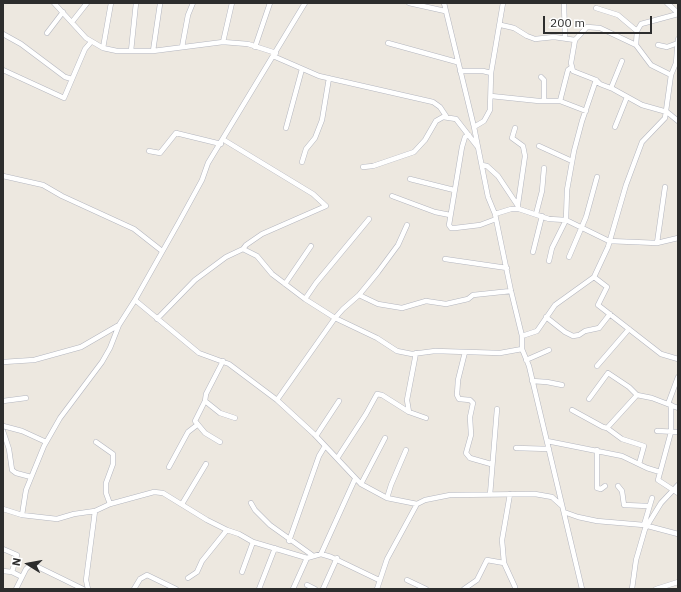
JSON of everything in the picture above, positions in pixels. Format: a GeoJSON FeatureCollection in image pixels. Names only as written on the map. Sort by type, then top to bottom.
{"type":"FeatureCollection","features":[{"type":"Feature","properties":{"kind":"street"},"geometry":{"type":"LineString","coordinates":[[54,3],[91,42],[103,48],[117,51],[153,51],[223,42],[255,46],[302,69],[329,78],[433,102],[440,107],[446,116],[456,119],[478,147]]}},
{"type":"Feature","properties":{"kind":"street"},"geometry":{"type":"LineString","coordinates":[[72,22],[87,3]]}},
{"type":"Feature","properties":{"kind":"street"},"geometry":{"type":"LineString","coordinates":[[103,48],[111,3]]}},
{"type":"Feature","properties":{"kind":"street"},"geometry":{"type":"LineString","coordinates":[[131,51],[136,3]]}},
{"type":"Feature","properties":{"kind":"street"},"geometry":{"type":"LineString","coordinates":[[182,47],[188,15],[193,3]]}},
{"type":"Feature","properties":{"kind":"street"},"geometry":{"type":"LineString","coordinates":[[223,42],[232,3]]}},
{"type":"Feature","properties":{"kind":"street"},"geometry":{"type":"LineString","coordinates":[[255,46],[270,3]]}},
{"type":"Feature","properties":{"kind":"street"},"geometry":{"type":"LineString","coordinates":[[22,515],[26,490],[46,442],[60,418],[102,362],[110,348],[119,325],[135,300],[202,180],[208,163],[305,3]]}},
{"type":"Feature","properties":{"kind":"street"},"geometry":{"type":"LineString","coordinates":[[409,3],[445,11]]}},
{"type":"Feature","properties":{"kind":"street"},"geometry":{"type":"LineString","coordinates":[[444,3],[457,62],[474,127],[488,197],[495,216],[507,268],[510,292],[522,336],[522,349],[532,381],[582,589]]}},
{"type":"Feature","properties":{"kind":"street"},"geometry":{"type":"LineString","coordinates":[[474,127],[480,125],[488,116],[492,96],[491,73],[496,42],[501,25],[503,3]]}},
{"type":"Feature","properties":{"kind":"street"},"geometry":{"type":"LineString","coordinates":[[564,3],[565,38]]}},
{"type":"Feature","properties":{"kind":"street"},"geometry":{"type":"LineString","coordinates":[[636,45],[638,31],[641,24],[678,14],[667,3]]}},
{"type":"Feature","properties":{"kind":"street"},"geometry":{"type":"LineString","coordinates":[[153,51],[160,4]]}},
{"type":"Feature","properties":{"kind":"street"},"geometry":{"type":"LineString","coordinates":[[596,8],[618,15],[638,31]]}},
{"type":"Feature","properties":{"kind":"street"},"geometry":{"type":"LineString","coordinates":[[47,33],[63,12]]}},
{"type":"Feature","properties":{"kind":"street"},"geometry":{"type":"LineString","coordinates":[[501,25],[514,28],[527,36],[536,39],[565,38],[575,40]]}},
{"type":"Feature","properties":{"kind":"street"},"geometry":{"type":"LineString","coordinates":[[671,75],[651,64],[636,45],[611,32],[594,27],[587,27],[575,40],[572,67],[573,71],[596,80],[600,84],[611,88],[642,105],[667,112],[678,121]]}},
{"type":"Feature","properties":{"kind":"street"},"geometry":{"type":"LineString","coordinates":[[4,37],[21,44],[65,77],[72,80]]}},
{"type":"Feature","properties":{"kind":"street"},"geometry":{"type":"LineString","coordinates":[[3,70],[62,98],[66,96],[85,49],[91,42]]}},
{"type":"Feature","properties":{"kind":"street"},"geometry":{"type":"LineString","coordinates":[[522,336],[537,331],[555,305],[594,277],[609,241],[626,185],[642,142],[660,125],[667,112],[671,75],[676,64],[678,42],[667,47],[658,45]]}},
{"type":"Feature","properties":{"kind":"street"},"geometry":{"type":"LineString","coordinates":[[388,43],[457,62]]}},
{"type":"Feature","properties":{"kind":"street"},"geometry":{"type":"LineString","coordinates":[[611,88],[622,61]]}},
{"type":"Feature","properties":{"kind":"street"},"geometry":{"type":"LineString","coordinates":[[560,101],[568,70],[572,67]]}},
{"type":"Feature","properties":{"kind":"street"},"geometry":{"type":"LineString","coordinates":[[286,128],[302,69]]}},
{"type":"Feature","properties":{"kind":"street"},"geometry":{"type":"LineString","coordinates":[[460,71],[483,71],[491,73]]}},
{"type":"Feature","properties":{"kind":"street"},"geometry":{"type":"LineString","coordinates":[[541,77],[544,80],[544,100]]}},
{"type":"Feature","properties":{"kind":"street"},"geometry":{"type":"LineString","coordinates":[[302,162],[306,149],[315,138],[322,120],[329,78]]}},
{"type":"Feature","properties":{"kind":"street"},"geometry":{"type":"LineString","coordinates":[[549,261],[552,248],[566,220],[567,190],[572,161],[596,80]]}},
{"type":"Feature","properties":{"kind":"street"},"geometry":{"type":"LineString","coordinates":[[492,96],[560,101],[586,111]]}},
{"type":"Feature","properties":{"kind":"street"},"geometry":{"type":"LineString","coordinates":[[615,126],[626,97]]}},
{"type":"Feature","properties":{"kind":"street"},"geometry":{"type":"LineString","coordinates":[[363,166],[373,166],[414,152],[425,140],[436,121],[446,116]]}},
{"type":"Feature","properties":{"kind":"street"},"geometry":{"type":"LineString","coordinates":[[515,128],[512,138],[523,146],[525,156],[518,207]]}},
{"type":"Feature","properties":{"kind":"street"},"geometry":{"type":"LineString","coordinates":[[149,151],[160,153],[168,146],[176,133],[222,142],[302,188],[326,206],[262,234],[246,244],[243,249],[226,257],[195,280],[157,319]]}},
{"type":"Feature","properties":{"kind":"street"},"geometry":{"type":"LineString","coordinates":[[469,135],[464,141],[454,190],[449,225],[451,228],[480,225],[495,216],[518,207]]}},
{"type":"Feature","properties":{"kind":"street"},"geometry":{"type":"LineString","coordinates":[[539,146],[572,161]]}},
{"type":"Feature","properties":{"kind":"street"},"geometry":{"type":"LineString","coordinates":[[482,165],[487,166],[498,176],[518,207],[539,215],[554,220],[566,220],[609,241],[658,243],[678,238]]}},
{"type":"Feature","properties":{"kind":"street"},"geometry":{"type":"LineString","coordinates":[[533,252],[544,168]]}},
{"type":"Feature","properties":{"kind":"street"},"geometry":{"type":"LineString","coordinates":[[3,176],[43,185],[62,196],[134,229],[162,251]]}},
{"type":"Feature","properties":{"kind":"street"},"geometry":{"type":"LineString","coordinates":[[569,257],[582,228],[597,177]]}},
{"type":"Feature","properties":{"kind":"street"},"geometry":{"type":"LineString","coordinates":[[410,179],[454,190]]}},
{"type":"Feature","properties":{"kind":"street"},"geometry":{"type":"LineString","coordinates":[[658,243],[665,187]]}},
{"type":"Feature","properties":{"kind":"street"},"geometry":{"type":"LineString","coordinates":[[392,196],[435,212],[450,215]]}},
{"type":"Feature","properties":{"kind":"street"},"geometry":{"type":"LineString","coordinates":[[305,299],[316,283],[369,219]]}},
{"type":"Feature","properties":{"kind":"street"},"geometry":{"type":"LineString","coordinates":[[277,400],[335,318],[359,295],[398,245],[408,225]]}},
{"type":"Feature","properties":{"kind":"street"},"geometry":{"type":"LineString","coordinates":[[285,284],[311,246]]}},
{"type":"Feature","properties":{"kind":"street"},"geometry":{"type":"LineString","coordinates":[[243,249],[257,256],[272,274],[305,299],[335,318],[377,338],[397,351],[407,354],[435,351],[500,353],[522,349]]}},
{"type":"Feature","properties":{"kind":"street"},"geometry":{"type":"LineString","coordinates":[[445,259],[507,268]]}},
{"type":"Feature","properties":{"kind":"street"},"geometry":{"type":"LineString","coordinates":[[594,277],[607,287],[598,305],[661,354],[678,359]]}},
{"type":"Feature","properties":{"kind":"street"},"geometry":{"type":"LineString","coordinates":[[359,295],[378,304],[402,308],[426,301],[446,304],[468,299],[473,295],[510,292]]}},
{"type":"Feature","properties":{"kind":"street"},"geometry":{"type":"LineString","coordinates":[[135,300],[199,353],[223,361],[240,370],[277,400],[316,436],[338,457],[361,484],[387,498],[417,504],[428,498],[450,495],[535,494],[552,497],[563,509],[578,517],[597,522],[646,526],[678,534]]}},
{"type":"Feature","properties":{"kind":"street"},"geometry":{"type":"LineString","coordinates":[[546,317],[565,332],[573,336],[579,335],[585,330],[599,328],[610,314]]}},
{"type":"Feature","properties":{"kind":"street"},"geometry":{"type":"LineString","coordinates":[[3,362],[34,360],[82,347],[119,325]]}},
{"type":"Feature","properties":{"kind":"street"},"geometry":{"type":"LineString","coordinates":[[597,366],[629,329]]}},
{"type":"Feature","properties":{"kind":"street"},"geometry":{"type":"LineString","coordinates":[[526,360],[549,350]]}},
{"type":"Feature","properties":{"kind":"street"},"geometry":{"type":"LineString","coordinates":[[465,352],[458,380],[457,395],[459,399],[470,400],[473,403],[470,417],[470,435],[466,454],[470,458],[491,464]]}},
{"type":"Feature","properties":{"kind":"street"},"geometry":{"type":"LineString","coordinates":[[409,412],[407,400],[408,389],[416,353]]}},
{"type":"Feature","properties":{"kind":"street"},"geometry":{"type":"LineString","coordinates":[[220,442],[205,433],[195,421],[205,401],[206,394],[223,361]]}},
{"type":"Feature","properties":{"kind":"street"},"geometry":{"type":"LineString","coordinates":[[589,399],[608,373],[629,387],[636,395],[652,398],[678,408]]}},
{"type":"Feature","properties":{"kind":"street"},"geometry":{"type":"LineString","coordinates":[[676,492],[658,480],[671,432],[670,404],[678,377]]}},
{"type":"Feature","properties":{"kind":"street"},"geometry":{"type":"LineString","coordinates":[[532,381],[562,385]]}},
{"type":"Feature","properties":{"kind":"street"},"geometry":{"type":"LineString","coordinates":[[338,457],[366,414],[376,394],[382,395],[409,412],[426,418]]}},
{"type":"Feature","properties":{"kind":"street"},"geometry":{"type":"LineString","coordinates":[[607,428],[636,395]]}},
{"type":"Feature","properties":{"kind":"street"},"geometry":{"type":"LineString","coordinates":[[3,401],[26,398]]}},
{"type":"Feature","properties":{"kind":"street"},"geometry":{"type":"LineString","coordinates":[[205,401],[220,412],[235,418]]}},
{"type":"Feature","properties":{"kind":"street"},"geometry":{"type":"LineString","coordinates":[[316,436],[339,401]]}},
{"type":"Feature","properties":{"kind":"street"},"geometry":{"type":"LineString","coordinates":[[490,495],[491,464],[497,409]]}},
{"type":"Feature","properties":{"kind":"street"},"geometry":{"type":"LineString","coordinates":[[572,410],[607,428],[619,437],[644,447],[639,464]]}},
{"type":"Feature","properties":{"kind":"street"},"geometry":{"type":"LineString","coordinates":[[169,467],[188,432],[197,425]]}},
{"type":"Feature","properties":{"kind":"street"},"geometry":{"type":"LineString","coordinates":[[3,426],[22,431],[46,442]]}},
{"type":"Feature","properties":{"kind":"street"},"geometry":{"type":"LineString","coordinates":[[3,431],[9,449],[12,470],[16,473],[31,477]]}},
{"type":"Feature","properties":{"kind":"street"},"geometry":{"type":"LineString","coordinates":[[657,431],[678,432]]}},
{"type":"Feature","properties":{"kind":"street"},"geometry":{"type":"LineString","coordinates":[[361,484],[385,438]]}},
{"type":"Feature","properties":{"kind":"street"},"geometry":{"type":"LineString","coordinates":[[547,441],[622,456],[660,472]]}},
{"type":"Feature","properties":{"kind":"street"},"geometry":{"type":"LineString","coordinates":[[96,442],[113,454],[113,464],[106,483],[106,493],[110,504]]}},
{"type":"Feature","properties":{"kind":"street"},"geometry":{"type":"LineString","coordinates":[[289,541],[319,456],[325,446]]}},
{"type":"Feature","properties":{"kind":"street"},"geometry":{"type":"LineString","coordinates":[[516,448],[549,449]]}},
{"type":"Feature","properties":{"kind":"street"},"geometry":{"type":"LineString","coordinates":[[387,498],[406,450]]}},
{"type":"Feature","properties":{"kind":"street"},"geometry":{"type":"LineString","coordinates":[[596,450],[597,488],[604,489],[605,486]]}},
{"type":"Feature","properties":{"kind":"street"},"geometry":{"type":"LineString","coordinates":[[182,504],[206,464]]}},
{"type":"Feature","properties":{"kind":"street"},"geometry":{"type":"LineString","coordinates":[[321,554],[355,478]]}},
{"type":"Feature","properties":{"kind":"street"},"geometry":{"type":"LineString","coordinates":[[646,526],[661,503],[676,492],[678,485]]}},
{"type":"Feature","properties":{"kind":"street"},"geometry":{"type":"LineString","coordinates":[[618,486],[622,491],[624,505],[648,506]]}},
{"type":"Feature","properties":{"kind":"street"},"geometry":{"type":"LineString","coordinates":[[3,509],[22,515],[57,519],[74,514],[95,511],[110,504],[154,492],[168,495],[227,530],[240,534],[253,542],[310,557],[321,554],[337,558],[379,580]]}},
{"type":"Feature","properties":{"kind":"street"},"geometry":{"type":"LineString","coordinates":[[510,494],[502,544],[504,563],[515,587]]}},
{"type":"Feature","properties":{"kind":"street"},"geometry":{"type":"LineString","coordinates":[[632,589],[639,548],[646,526],[648,506],[652,498]]}},
{"type":"Feature","properties":{"kind":"street"},"geometry":{"type":"LineString","coordinates":[[251,503],[258,513],[289,541],[310,557]]}},
{"type":"Feature","properties":{"kind":"street"},"geometry":{"type":"LineString","coordinates":[[407,503],[413,512]]}},
{"type":"Feature","properties":{"kind":"street"},"geometry":{"type":"LineString","coordinates":[[378,589],[379,580],[387,559],[417,504]]}},
{"type":"Feature","properties":{"kind":"street"},"geometry":{"type":"LineString","coordinates":[[88,589],[86,580],[95,511]]}},
{"type":"Feature","properties":{"kind":"street"},"geometry":{"type":"LineString","coordinates":[[188,578],[197,572],[202,561],[227,530]]}},
{"type":"Feature","properties":{"kind":"street"},"geometry":{"type":"LineString","coordinates":[[242,572],[253,542]]}},
{"type":"Feature","properties":{"kind":"street"},"geometry":{"type":"LineString","coordinates":[[259,589],[275,548]]}},
{"type":"Feature","properties":{"kind":"street"},"geometry":{"type":"LineString","coordinates":[[3,549],[17,555],[12,572]]}},
{"type":"Feature","properties":{"kind":"street"},"geometry":{"type":"LineString","coordinates":[[293,589],[310,557]]}},
{"type":"Feature","properties":{"kind":"street"},"geometry":{"type":"LineString","coordinates":[[323,589],[337,558]]}},
{"type":"Feature","properties":{"kind":"street"},"geometry":{"type":"LineString","coordinates":[[464,589],[477,580],[487,560],[504,563]]}},
{"type":"Feature","properties":{"kind":"street"},"geometry":{"type":"LineString","coordinates":[[16,589],[26,569],[30,565],[34,565],[83,589]]}},
{"type":"Feature","properties":{"kind":"street"},"geometry":{"type":"LineString","coordinates":[[3,571],[12,572],[22,577]]}},
{"type":"Feature","properties":{"kind":"street"},"geometry":{"type":"LineString","coordinates":[[134,589],[140,579],[147,574],[176,589]]}},
{"type":"Feature","properties":{"kind":"street"},"geometry":{"type":"LineString","coordinates":[[407,580],[426,589]]}},
{"type":"Feature","properties":{"kind":"street"},"geometry":{"type":"LineString","coordinates":[[656,589],[678,582]]}},
{"type":"Feature","properties":{"kind":"street"},"geometry":{"type":"LineString","coordinates":[[307,585],[315,589]]}}]}
